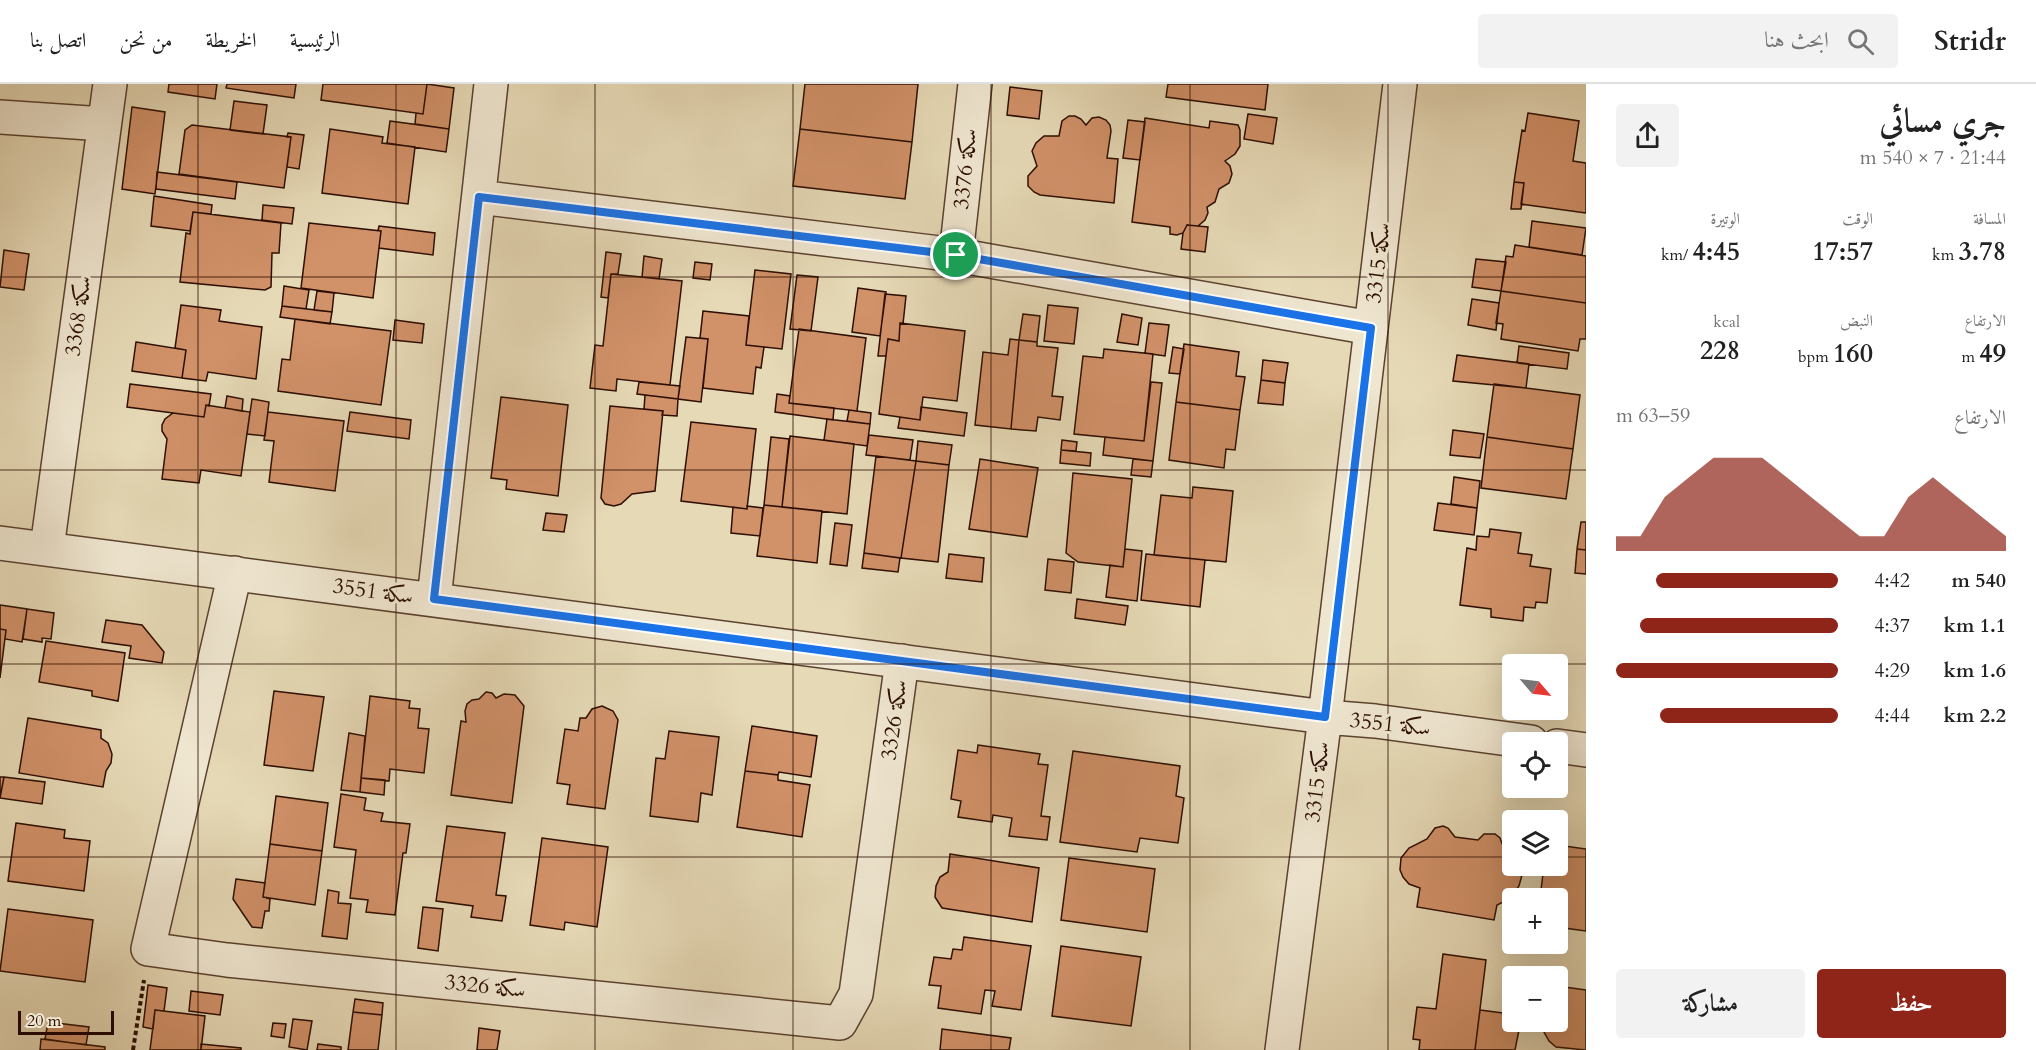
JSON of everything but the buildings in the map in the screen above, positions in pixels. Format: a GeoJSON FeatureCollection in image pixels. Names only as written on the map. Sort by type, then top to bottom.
{"type":"FeatureCollection","features":[{"type":"Feature","properties":{"kind":"street","name":"سكة 3368"},"geometry":{"type":"LineString","coordinates":[[47,548],[110,84]]}},
{"type":"Feature","properties":{"kind":"street"},"geometry":{"type":"LineString","coordinates":[[434,599],[491,84]]}},
{"type":"Feature","properties":{"kind":"street","name":"سكة 3376"},"geometry":{"type":"LineString","coordinates":[[956,255],[975,84]]}},
{"type":"Feature","properties":{"kind":"street","name":"سكة 3315"},"geometry":{"type":"LineString","coordinates":[[1282,1050],[1325,717],[1400,84]]}},
{"type":"Feature","properties":{"kind":"street"},"geometry":{"type":"LineString","coordinates":[[0,117],[104,124]]}},
{"type":"Feature","properties":{"kind":"street"},"geometry":{"type":"LineString","coordinates":[[479,197],[956,255],[1371,328]]}},
{"type":"Feature","properties":{"kind":"street","name":"سكة 3551"},"geometry":{"type":"LineString","coordinates":[[0,543],[1325,717],[1375,721],[1502,738]]}},
{"type":"Feature","properties":{"kind":"street"},"geometry":{"type":"LineString","coordinates":[[148,949],[235,573]]}},
{"type":"Feature","properties":{"kind":"street","name":"سكة 3326"},"geometry":{"type":"LineString","coordinates":[[148,949],[227,960],[840,1023],[856,994],[902,661]]}},
{"type":"Feature","properties":{"kind":"street"},"geometry":{"type":"LineString","coordinates":[[1568,748],[1586,750]]}},
{"type":"Feature","properties":{"kind":"path"},"geometry":{"type":"LineString","coordinates":[[134,1050],[148,949]]}},
{"type":"Feature","properties":{"kind":"route"},"geometry":{"type":"LineString","coordinates":[[479,197],[956,255],[1371,328],[1325,717],[434,599],[479,197]]}}]}
